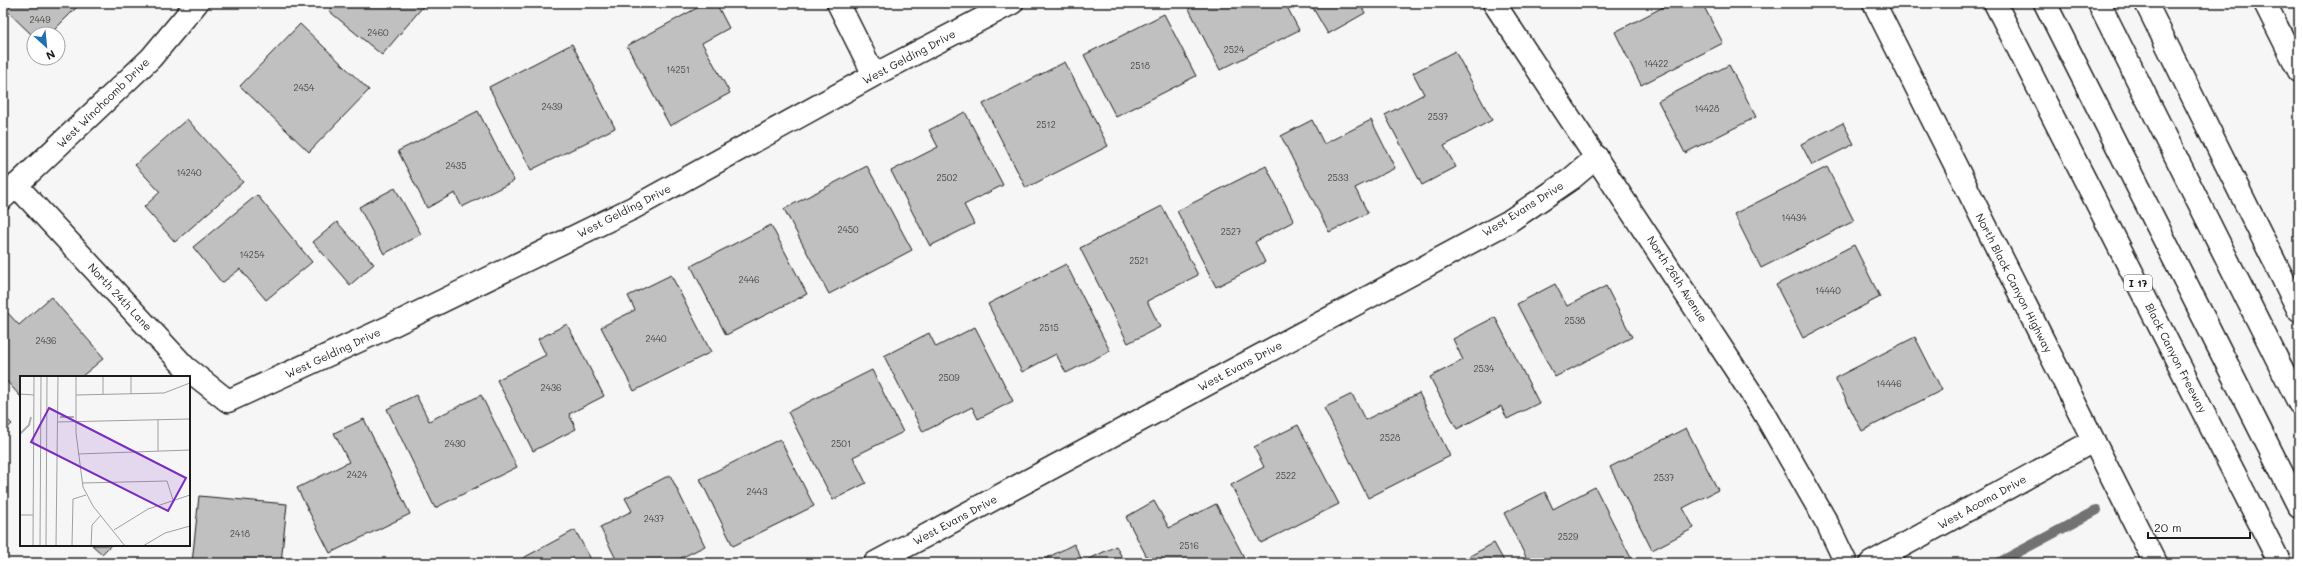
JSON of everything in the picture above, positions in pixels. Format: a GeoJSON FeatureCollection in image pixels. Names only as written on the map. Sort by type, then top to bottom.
{"type":"FeatureCollection","features":[{"type":"Feature","properties":{"kind":"main road","name":"West Winchcomb Drive"},"geometry":{"type":"LineString","coordinates":[[10,192],[150,58],[197,3]]}},
{"type":"Feature","properties":{"kind":"main road"},"geometry":{"type":"LineString","coordinates":[[838,3],[874,75]]}},
{"type":"Feature","properties":{"kind":"main road","name":"West Gelding Drive"},"geometry":{"type":"LineString","coordinates":[[228,401],[391,326],[633,208],[874,75],[1012,3]]}},
{"type":"Feature","properties":{"kind":"main road","name":"North 26th Avenue"},"geometry":{"type":"LineString","coordinates":[[1494,3],[1763,410],[1827,523],[1846,563]]}},
{"type":"Feature","properties":{"kind":"main road","name":"North Black Canyon Highway"},"geometry":{"type":"LineString","coordinates":[[1874,3],[2155,563]]}},
{"type":"Feature","properties":{"kind":"main road","name":"Black Canyon Freeway"},"geometry":{"type":"LineString","coordinates":[[1995,3],[2280,563]]}},
{"type":"Feature","properties":{"kind":"main road"},"geometry":{"type":"LineString","coordinates":[[2045,3],[2299,507]]}},
{"type":"Feature","properties":{"kind":"main road"},"geometry":{"type":"LineString","coordinates":[[2099,3],[2299,403]]}},
{"type":"Feature","properties":{"kind":"main road"},"geometry":{"type":"LineString","coordinates":[[2146,3],[2299,310]]}},
{"type":"Feature","properties":{"kind":"main road"},"geometry":{"type":"LineString","coordinates":[[2265,3],[2299,71]]}},
{"type":"Feature","properties":{"kind":"main road","name":"West Evans Drive"},"geometry":{"type":"LineString","coordinates":[[875,563],[1508,222],[1571,179],[1597,157]]}},
{"type":"Feature","properties":{"kind":"main road","name":"North 24th Lane"},"geometry":{"type":"LineString","coordinates":[[10,192],[185,367],[228,401]]}},
{"type":"Feature","properties":{"kind":"main road","name":"West Acoma Drive"},"geometry":{"type":"LineString","coordinates":[[1871,563],[2093,441]]}},
{"type":"Feature","properties":{"kind":"building"},"geometry":{"type":"Polygon","coordinates":[[[3,3],[81,3],[58,26],[26,26],[26,29],[3,7],[3,3]]]}},
{"type":"Feature","properties":{"kind":"building"},"geometry":{"type":"Polygon","coordinates":[[[336,3],[426,3],[382,55],[329,11],[336,3]]]}},
{"type":"Feature","properties":{"kind":"building"},"geometry":{"type":"Polygon","coordinates":[[[706,3],[716,3],[729,28],[702,43],[730,93],[670,126],[627,46],[706,3]]]}},
{"type":"Feature","properties":{"kind":"building"},"geometry":{"type":"Polygon","coordinates":[[[1186,3],[1285,3],[1299,30],[1220,70],[1186,3]]]}},
{"type":"Feature","properties":{"kind":"building"},"geometry":{"type":"Polygon","coordinates":[[[1310,3],[1362,3],[1360,4],[1365,13],[1328,34],[1310,3]]]}},
{"type":"Feature","properties":{"kind":"building"},"geometry":{"type":"Polygon","coordinates":[[[1671,3],[1702,3],[1723,43],[1641,85],[1615,32],[1671,3]]]}},
{"type":"Feature","properties":{"kind":"building"},"geometry":{"type":"Polygon","coordinates":[[[1164,14],[1196,76],[1116,117],[1084,55],[1164,14]]]}},
{"type":"Feature","properties":{"kind":"building"},"geometry":{"type":"Polygon","coordinates":[[[300,24],[369,90],[309,152],[240,86],[300,24]]]}},
{"type":"Feature","properties":{"kind":"building"},"geometry":{"type":"Polygon","coordinates":[[[572,44],[615,128],[531,170],[489,87],[572,44]]]}},
{"type":"Feature","properties":{"kind":"building"},"geometry":{"type":"Polygon","coordinates":[[[1455,51],[1492,120],[1444,146],[1456,167],[1422,185],[1385,115],[1424,94],[1413,73],[1455,51]]]}},
{"type":"Feature","properties":{"kind":"building"},"geometry":{"type":"Polygon","coordinates":[[[1065,62],[1108,146],[1026,188],[983,104],[1065,62]]]}},
{"type":"Feature","properties":{"kind":"building"},"geometry":{"type":"Polygon","coordinates":[[[1729,65],[1756,117],[1685,153],[1658,101],[1729,65]]]}},
{"type":"Feature","properties":{"kind":"building"},"geometry":{"type":"Polygon","coordinates":[[[478,111],[514,181],[462,207],[455,193],[427,208],[398,151],[478,111]]]}},
{"type":"Feature","properties":{"kind":"building"},"geometry":{"type":"Polygon","coordinates":[[[965,112],[1003,185],[964,205],[974,224],[930,246],[891,171],[938,147],[929,130],[965,112]]]}},
{"type":"Feature","properties":{"kind":"building"},"geometry":{"type":"Polygon","coordinates":[[[187,119],[243,182],[175,242],[144,207],[160,192],[135,165],[187,119]]]}},
{"type":"Feature","properties":{"kind":"building"},"geometry":{"type":"Polygon","coordinates":[[[1312,120],[1324,144],[1371,120],[1395,168],[1355,188],[1368,213],[1329,232],[1281,136],[1312,120]]]}},
{"type":"Feature","properties":{"kind":"building"},"geometry":{"type":"Polygon","coordinates":[[[1843,123],[1854,144],[1812,165],[1801,144],[1843,123]]]}},
{"type":"Feature","properties":{"kind":"building"},"geometry":{"type":"Polygon","coordinates":[[[867,166],[912,250],[829,294],[784,209],[867,166]]]}},
{"type":"Feature","properties":{"kind":"building"},"geometry":{"type":"Polygon","coordinates":[[[1266,166],[1294,221],[1255,242],[1265,262],[1216,287],[1177,211],[1266,166]]]}},
{"type":"Feature","properties":{"kind":"building"},"geometry":{"type":"Polygon","coordinates":[[[1827,167],[1854,221],[1761,268],[1734,214],[1827,167]]]}},
{"type":"Feature","properties":{"kind":"building"},"geometry":{"type":"Polygon","coordinates":[[[395,188],[421,234],[384,254],[359,207],[395,188]]]}},
{"type":"Feature","properties":{"kind":"building"},"geometry":{"type":"Polygon","coordinates":[[[257,195],[312,262],[266,300],[240,269],[222,283],[193,247],[257,195]]]}},
{"type":"Feature","properties":{"kind":"building"},"geometry":{"type":"Polygon","coordinates":[[[1162,206],[1198,275],[1147,301],[1160,327],[1128,343],[1080,248],[1162,206]]]}},
{"type":"Feature","properties":{"kind":"building"},"geometry":{"type":"Polygon","coordinates":[[[337,222],[374,264],[350,285],[313,242],[337,222]]]}},
{"type":"Feature","properties":{"kind":"building"},"geometry":{"type":"Polygon","coordinates":[[[771,225],[807,294],[726,335],[691,266],[771,225]]]}},
{"type":"Feature","properties":{"kind":"building"},"geometry":{"type":"Polygon","coordinates":[[[1854,245],[1880,297],[1803,338],[1776,285],[1854,245]]]}},
{"type":"Feature","properties":{"kind":"building"},"geometry":{"type":"Polygon","coordinates":[[[1066,264],[1110,351],[1066,373],[1056,354],[1022,372],[988,304],[1066,264]]]}},
{"type":"Feature","properties":{"kind":"building"},"geometry":{"type":"Polygon","coordinates":[[[671,275],[711,352],[634,391],[601,327],[635,310],[628,296],[671,275]]]}},
{"type":"Feature","properties":{"kind":"building"},"geometry":{"type":"Polygon","coordinates":[[[1555,284],[1567,306],[1606,286],[1632,337],[1555,377],[1517,304],[1555,284]]]}},
{"type":"Feature","properties":{"kind":"building"},"geometry":{"type":"Polygon","coordinates":[[[51,297],[104,358],[82,376],[20,376],[20,396],[3,377],[3,313],[6,311],[19,325],[51,297]]]}},
{"type":"Feature","properties":{"kind":"building"},"geometry":{"type":"Polygon","coordinates":[[[1495,317],[1539,403],[1507,419],[1501,406],[1457,429],[1430,377],[1463,360],[1453,339],[1495,317]]]}},
{"type":"Feature","properties":{"kind":"building"},"geometry":{"type":"Polygon","coordinates":[[[567,324],[604,396],[569,414],[576,429],[533,451],[497,380],[546,355],[538,339],[567,324]]]}},
{"type":"Feature","properties":{"kind":"building"},"geometry":{"type":"Polygon","coordinates":[[[975,327],[1013,401],[978,419],[972,407],[923,432],[884,356],[929,333],[936,347],[975,327]]]}},
{"type":"Feature","properties":{"kind":"building"},"geometry":{"type":"Polygon","coordinates":[[[1915,337],[1942,390],[1862,431],[1835,378],[1915,337]]]}},
{"type":"Feature","properties":{"kind":"building"},"geometry":{"type":"Polygon","coordinates":[[[872,370],[903,432],[853,457],[866,483],[833,500],[788,412],[872,370]]]}},
{"type":"Feature","properties":{"kind":"building"},"geometry":{"type":"Polygon","coordinates":[[[1419,393],[1450,456],[1368,498],[1324,408],[1352,394],[1365,420],[1419,393]]]}},
{"type":"Feature","properties":{"kind":"building"},"geometry":{"type":"Polygon","coordinates":[[[416,395],[429,421],[481,395],[517,467],[435,508],[387,409],[416,395]]]}},
{"type":"Feature","properties":{"kind":"building"},"geometry":{"type":"Polygon","coordinates":[[[3,415],[12,424],[3,432],[3,415]]]}},
{"type":"Feature","properties":{"kind":"building"},"geometry":{"type":"Polygon","coordinates":[[[364,419],[410,514],[330,553],[297,488],[349,462],[334,433],[364,419]]]}},
{"type":"Feature","properties":{"kind":"building"},"geometry":{"type":"Polygon","coordinates":[[[1298,425],[1339,504],[1261,543],[1231,485],[1264,467],[1254,447],[1298,425]]]}},
{"type":"Feature","properties":{"kind":"building"},"geometry":{"type":"Polygon","coordinates":[[[1686,428],[1718,490],[1683,508],[1694,528],[1652,550],[1610,467],[1686,428]]]}},
{"type":"Feature","properties":{"kind":"building"},"geometry":{"type":"Polygon","coordinates":[[[780,439],[814,506],[733,546],[700,479],[780,439]]]}},
{"type":"Feature","properties":{"kind":"building"},"geometry":{"type":"Polygon","coordinates":[[[670,475],[705,546],[671,563],[618,563],[600,527],[632,511],[625,498],[670,475]]]}},
{"type":"Feature","properties":{"kind":"building"},"geometry":{"type":"Polygon","coordinates":[[[1595,487],[1633,562],[1529,563],[1504,513],[1545,492],[1553,509],[1595,487]]]}},
{"type":"Feature","properties":{"kind":"building"},"geometry":{"type":"Polygon","coordinates":[[[199,496],[287,504],[281,563],[192,563],[199,496]]]}},
{"type":"Feature","properties":{"kind":"building"},"geometry":{"type":"Polygon","coordinates":[[[1154,501],[1169,528],[1216,504],[1247,563],[1150,563],[1126,517],[1154,501]]]}},
{"type":"Feature","properties":{"kind":"building"},"geometry":{"type":"Polygon","coordinates":[[[575,530],[593,563],[514,563],[575,530]]]}},
{"type":"Feature","properties":{"kind":"building"},"geometry":{"type":"Polygon","coordinates":[[[1494,543],[1505,563],[1457,563],[1494,543]]]}},
{"type":"Feature","properties":{"kind":"building"},"geometry":{"type":"Polygon","coordinates":[[[1074,544],[1083,562],[1116,546],[1125,563],[1037,563],[1074,544]]]}},
{"type":"Feature","properties":{"kind":"building"},"geometry":{"type":"Polygon","coordinates":[[[93,546],[110,546],[102,554],[93,546]]]}},
{"type":"Feature","properties":{"kind":"waterway"},"geometry":{"type":"LineString","coordinates":[[1998,563],[2097,510]]}}]}
